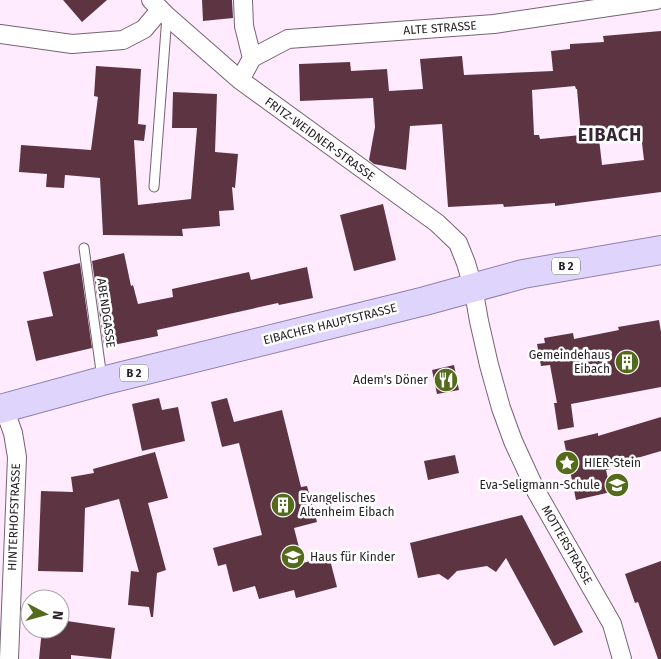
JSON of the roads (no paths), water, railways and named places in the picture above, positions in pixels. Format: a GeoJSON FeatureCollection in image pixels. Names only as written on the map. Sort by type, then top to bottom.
{"type":"FeatureCollection","features":[{"type":"Feature","properties":{"kind":"main road","name":"EIBACHER HAUPTSTRASSE"},"geometry":{"type":"LineString","coordinates":[[2,408],[102,381],[425,301],[523,274],[661,250]]}},
{"type":"Feature","properties":{"kind":"street"},"geometry":{"type":"LineString","coordinates":[[240,80],[252,58],[244,26],[243,0]]}},
{"type":"Feature","properties":{"kind":"street","name":"ALTE STRASSE"},"geometry":{"type":"LineString","coordinates":[[252,58],[288,39],[494,24],[648,1]]}},
{"type":"Feature","properties":{"kind":"street"},"geometry":{"type":"LineString","coordinates":[[0,34],[72,44],[123,40],[144,28],[159,9]]}},
{"type":"Feature","properties":{"kind":"street","name":"FRITZ-WEIDNER-STRASSE"},"geometry":{"type":"LineString","coordinates":[[159,9],[240,80],[437,223],[452,236],[458,243],[473,287]]}},
{"type":"Feature","properties":{"kind":"street","name":"MOTTERSTRASSE"},"geometry":{"type":"LineString","coordinates":[[473,287],[478,321],[489,364],[513,441],[536,491],[612,624],[622,659]]}},
{"type":"Feature","properties":{"kind":"street","name":"HINTERHOFSTRASSE"},"geometry":{"type":"LineString","coordinates":[[2,408],[13,433],[17,457],[9,659]]}},
{"type":"Feature","properties":{"kind":"lane"},"geometry":{"type":"LineString","coordinates":[[154,187],[159,9]]}},
{"type":"Feature","properties":{"kind":"lane","name":"ABENDGASSE"},"geometry":{"type":"LineString","coordinates":[[84,248],[102,381]]}},
{"type":"Feature","properties":{"kind":"place","name":"Gemeindehaus Eibach"},"geometry":{"type":"Point","coordinates":[627,362]}},
{"type":"Feature","properties":{"kind":"place","name":"Adem's Döner"},"geometry":{"type":"Point","coordinates":[446,380]}},
{"type":"Feature","properties":{"kind":"place","name":"HIER-Stein"},"geometry":{"type":"Point","coordinates":[567,463]}},
{"type":"Feature","properties":{"kind":"place","name":"Eva-Seligmann-Schule"},"geometry":{"type":"Point","coordinates":[617,485]}},
{"type":"Feature","properties":{"kind":"place","name":"Evangelisches Altenheim Eibach"},"geometry":{"type":"Point","coordinates":[283,505]}},
{"type":"Feature","properties":{"kind":"place","name":"Haus für Kinder"},"geometry":{"type":"Point","coordinates":[293,557]}},
{"type":"Feature","properties":{"kind":"district","name":"EIBACH"},"geometry":{"type":"Point","coordinates":[610,135]}}]}
